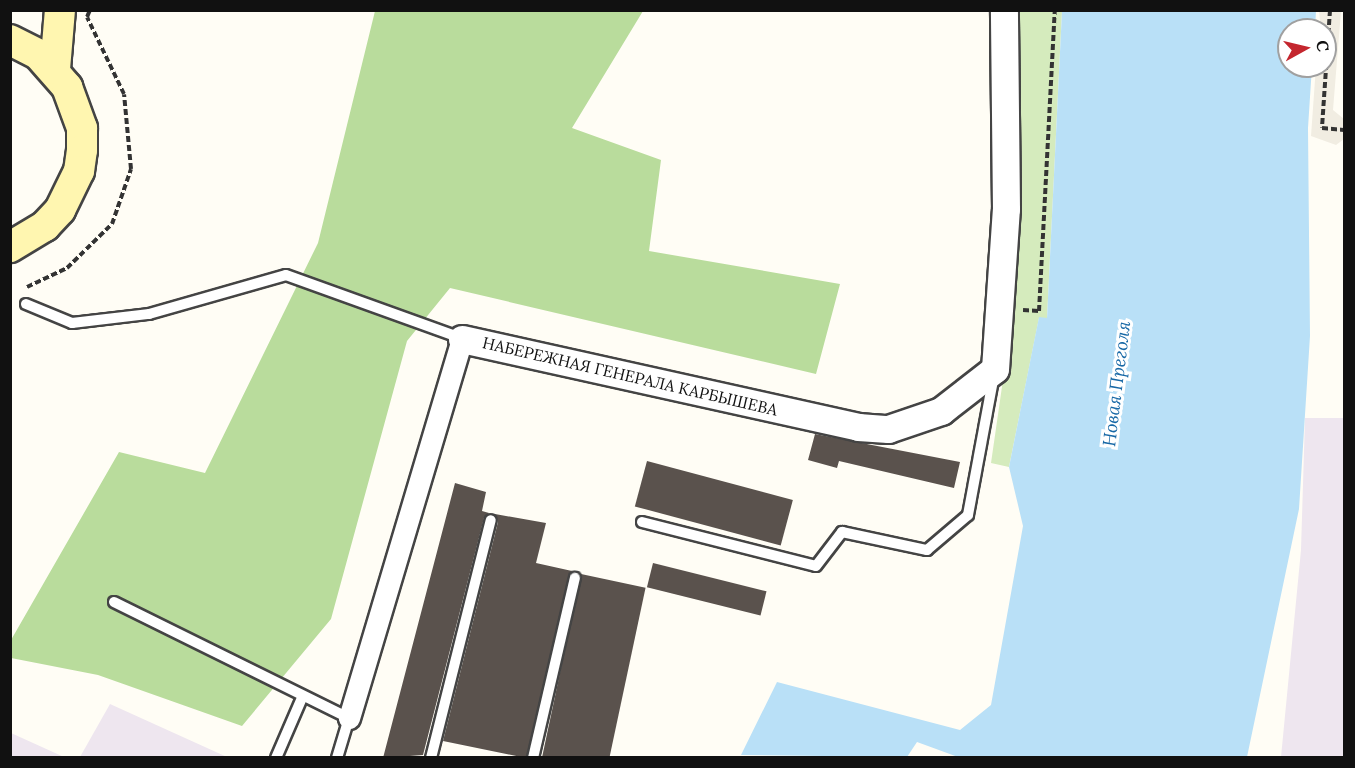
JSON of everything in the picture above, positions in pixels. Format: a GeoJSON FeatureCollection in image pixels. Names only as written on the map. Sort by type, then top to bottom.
{"type":"FeatureCollection","features":[{"type":"Feature","properties":{"kind":"main road"},"geometry":{"type":"LineString","coordinates":[[55,69],[60,10]]}},
{"type":"Feature","properties":{"kind":"main road"},"geometry":{"type":"LineString","coordinates":[[10,40],[55,69],[67,87],[81,128],[79,171],[60,210],[45,226],[10,247]]}},
{"type":"Feature","properties":{"kind":"street"},"geometry":{"type":"LineString","coordinates":[[995,369],[1000,328],[1006,209],[1004,10]]}},
{"type":"Feature","properties":{"kind":"street","name":"НАБЕРЕЖНАЯ ГЕНЕРАЛА КАРБЫШЕВА"},"geometry":{"type":"LineString","coordinates":[[349,718],[462,339],[858,427],[888,429],[941,411],[995,369]]}},
{"type":"Feature","properties":{"kind":"lane"},"geometry":{"type":"LineString","coordinates":[[26,304],[72,323],[149,314],[286,275],[462,339]]}},
{"type":"Feature","properties":{"kind":"lane"},"geometry":{"type":"LineString","coordinates":[[642,522],[816,566],[842,532],[927,550],[968,515],[995,369]]}},
{"type":"Feature","properties":{"kind":"lane"},"geometry":{"type":"LineString","coordinates":[[431,758],[491,520]]}},
{"type":"Feature","properties":{"kind":"lane"},"geometry":{"type":"LineString","coordinates":[[533,758],[575,578]]}},
{"type":"Feature","properties":{"kind":"lane"},"geometry":{"type":"LineString","coordinates":[[114,602],[302,698],[349,718],[338,758]]}},
{"type":"Feature","properties":{"kind":"lane"},"geometry":{"type":"LineString","coordinates":[[276,758],[302,698]]}},
{"type":"Feature","properties":{"kind":"path"},"geometry":{"type":"LineString","coordinates":[[1000,328],[1023,310],[1039,311],[1055,10]]}},
{"type":"Feature","properties":{"kind":"path"},"geometry":{"type":"LineString","coordinates":[[1330,10],[1322,128],[1344,130]]}},
{"type":"Feature","properties":{"kind":"shaded area"},"geometry":{"type":"Polygon","coordinates":[[[1319,11],[1341,11],[1337,60],[1337,18],[1320,18],[1319,11]]]}},
{"type":"Feature","properties":{"kind":"shaded area"},"geometry":{"type":"Polygon","coordinates":[[[1315,78],[1336,78],[1333,110],[1344,119],[1344,139],[1336,145],[1311,136],[1315,78]]]}},
{"type":"Feature","properties":{"kind":"shaded area"},"geometry":{"type":"Polygon","coordinates":[[[1305,418],[1344,418],[1344,757],[1281,757],[1301,550],[1305,418]]]}},
{"type":"Feature","properties":{"kind":"shaded area"},"geometry":{"type":"Polygon","coordinates":[[[110,704],[227,757],[80,757],[110,704]]]}},
{"type":"Feature","properties":{"kind":"shaded area"},"geometry":{"type":"Polygon","coordinates":[[[11,733],[64,757],[11,757],[11,733]]]}},
{"type":"Feature","properties":{"kind":"green space"},"geometry":{"type":"Polygon","coordinates":[[[375,11],[643,11],[572,128],[661,160],[649,251],[840,284],[816,374],[450,288],[407,341],[331,619],[242,726],[98,675],[11,658],[11,640],[119,452],[205,473],[318,243],[375,11]]]}},
{"type":"Feature","properties":{"kind":"green space"},"geometry":{"type":"Polygon","coordinates":[[[1016,11],[1062,11],[1047,319],[1039,318],[1009,467],[991,463],[1011,324],[1016,11]]]}},
{"type":"Feature","properties":{"kind":"water","name":"Новая Преголя"},"geometry":{"type":"Polygon","coordinates":[[[1062,11],[1316,11],[1316,18],[1277,18],[1277,78],[1311,78],[1308,128],[1310,336],[1299,509],[1247,757],[958,757],[917,742],[907,757],[741,755],[777,682],[960,730],[991,705],[1023,526],[1009,467],[1039,317],[1047,318],[1062,11]]]}},
{"type":"Feature","properties":{"kind":"building"},"geometry":{"type":"Polygon","coordinates":[[[815,434],[960,462],[954,488],[839,461],[837,468],[808,460],[815,434]]]}},
{"type":"Feature","properties":{"kind":"building"},"geometry":{"type":"Polygon","coordinates":[[[647,461],[793,500],[781,545],[635,506],[647,461]]]}},
{"type":"Feature","properties":{"kind":"building"},"geometry":{"type":"Polygon","coordinates":[[[455,483],[486,492],[482,511],[489,513],[484,518],[423,755],[383,758],[455,483]]]}},
{"type":"Feature","properties":{"kind":"building"},"geometry":{"type":"Polygon","coordinates":[[[495,514],[546,523],[536,563],[572,571],[526,758],[443,741],[498,522],[495,514]]]}},
{"type":"Feature","properties":{"kind":"building"},"geometry":{"type":"Polygon","coordinates":[[[653,563],[767,591],[760,616],[647,587],[653,563]]]}},
{"type":"Feature","properties":{"kind":"building"},"geometry":{"type":"Polygon","coordinates":[[[581,574],[646,588],[609,758],[542,758],[581,574]]]}}]}
